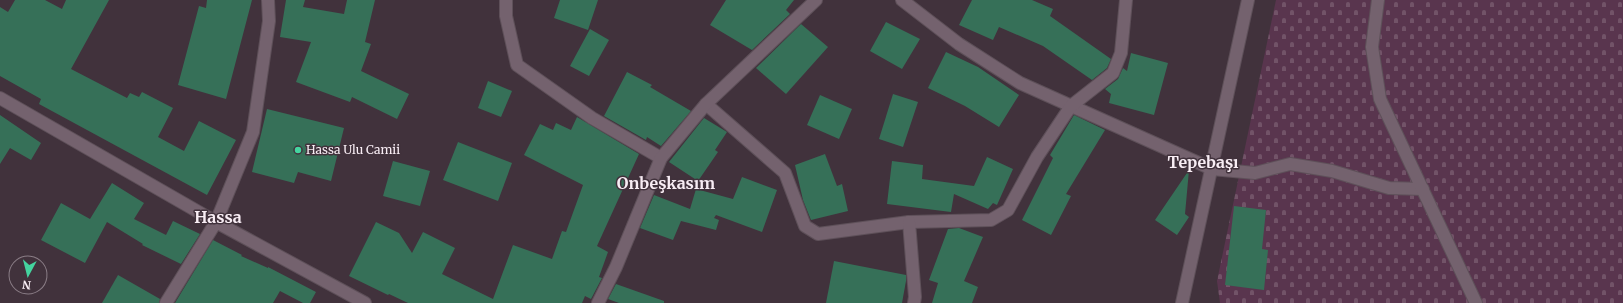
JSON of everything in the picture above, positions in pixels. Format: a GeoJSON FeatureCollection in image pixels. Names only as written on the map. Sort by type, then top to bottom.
{"type":"FeatureCollection","features":[{"type":"Feature","properties":{"kind":"street"},"geometry":{"type":"LineString","coordinates":[[166,303],[216,222],[253,132],[269,21],[268,0]]}},
{"type":"Feature","properties":{"kind":"street"},"geometry":{"type":"LineString","coordinates":[[506,0],[506,16],[517,65],[592,118],[661,158]]}},
{"type":"Feature","properties":{"kind":"street"},"geometry":{"type":"LineString","coordinates":[[598,303],[616,267],[661,158],[706,104],[816,0]]}},
{"type":"Feature","properties":{"kind":"street"},"geometry":{"type":"LineString","coordinates":[[902,0],[959,44],[1020,83],[1212,169],[1255,173],[1290,164],[1332,171],[1389,188],[1423,189]]}},
{"type":"Feature","properties":{"kind":"street"},"geometry":{"type":"LineString","coordinates":[[706,104],[785,173],[805,226],[818,234],[909,222],[991,220],[1008,210],[1037,157],[1071,106],[1112,74],[1121,53],[1126,0]]}},
{"type":"Feature","properties":{"kind":"street"},"geometry":{"type":"LineString","coordinates":[[1182,303],[1248,0]]}},
{"type":"Feature","properties":{"kind":"street"},"geometry":{"type":"LineString","coordinates":[[1378,0],[1372,47],[1380,99],[1476,303]]}},
{"type":"Feature","properties":{"kind":"street"},"geometry":{"type":"LineString","coordinates":[[0,98],[216,222],[364,303]]}},
{"type":"Feature","properties":{"kind":"street"},"geometry":{"type":"LineString","coordinates":[[909,222],[915,297],[914,303]]}},
{"type":"Feature","properties":{"kind":"green space"},"geometry":{"type":"Polygon","coordinates":[[[1276,0],[1623,0],[1623,303],[1220,303],[1217,281],[1276,0]]]}},
{"type":"Feature","properties":{"kind":"building"},"geometry":{"type":"Polygon","coordinates":[[[15,0],[45,0],[62,9],[66,0],[109,0],[71,69],[127,98],[130,93],[139,97],[142,92],[173,108],[158,137],[184,151],[199,121],[236,140],[207,195],[39,104],[41,99],[0,76],[0,7],[8,12],[15,0]]]}},
{"type":"Feature","properties":{"kind":"building"},"geometry":{"type":"Polygon","coordinates":[[[207,0],[252,0],[226,99],[178,85],[199,6],[206,8],[207,0]]]}},
{"type":"Feature","properties":{"kind":"building"},"geometry":{"type":"Polygon","coordinates":[[[286,0],[305,0],[303,7],[344,14],[347,0],[375,0],[365,42],[371,44],[361,71],[409,94],[397,119],[352,97],[350,102],[296,82],[311,42],[280,37],[286,0]]]}},
{"type":"Feature","properties":{"kind":"building"},"geometry":{"type":"Polygon","coordinates":[[[560,0],[598,0],[588,30],[554,18],[560,0]]]}},
{"type":"Feature","properties":{"kind":"building"},"geometry":{"type":"Polygon","coordinates":[[[726,0],[794,0],[786,10],[790,14],[752,50],[710,25],[726,0]]]}},
{"type":"Feature","properties":{"kind":"building"},"geometry":{"type":"Polygon","coordinates":[[[972,0],[1032,0],[1053,9],[1050,16],[1111,59],[1107,68],[1092,80],[1043,46],[999,27],[993,40],[959,25],[972,0]]]}},
{"type":"Feature","properties":{"kind":"building"},"geometry":{"type":"Polygon","coordinates":[[[886,22],[920,39],[902,69],[870,51],[886,22]]]}},
{"type":"Feature","properties":{"kind":"building"},"geometry":{"type":"Polygon","coordinates":[[[801,24],[828,47],[786,94],[756,68],[801,24]]]}},
{"type":"Feature","properties":{"kind":"building"},"geometry":{"type":"Polygon","coordinates":[[[590,29],[609,40],[589,76],[570,66],[590,29]]]}},
{"type":"Feature","properties":{"kind":"building"},"geometry":{"type":"Polygon","coordinates":[[[946,52],[978,67],[1019,95],[999,127],[965,106],[928,88],[946,52]]]}},
{"type":"Feature","properties":{"kind":"building"},"geometry":{"type":"Polygon","coordinates":[[[1131,53],[1168,63],[1154,115],[1109,103],[1111,94],[1105,89],[1118,79],[1123,68],[1127,71],[1131,53]]]}},
{"type":"Feature","properties":{"kind":"building"},"geometry":{"type":"Polygon","coordinates":[[[627,72],[652,85],[650,87],[691,111],[661,146],[647,137],[646,140],[604,116],[627,72]]]}},
{"type":"Feature","properties":{"kind":"building"},"geometry":{"type":"Polygon","coordinates":[[[488,81],[512,91],[501,117],[478,108],[488,81]]]}},
{"type":"Feature","properties":{"kind":"building"},"geometry":{"type":"Polygon","coordinates":[[[893,94],[918,102],[903,147],[879,139],[893,94]]]}},
{"type":"Feature","properties":{"kind":"building"},"geometry":{"type":"Polygon","coordinates":[[[820,95],[852,109],[839,139],[807,125],[820,95]]]}},
{"type":"Feature","properties":{"kind":"building","name":"Hassa Ulu Camii"},"geometry":{"type":"Polygon","coordinates":[[[267,109],[344,128],[331,181],[298,172],[294,183],[252,172],[267,109]]]}},
{"type":"Feature","properties":{"kind":"building"},"geometry":{"type":"Polygon","coordinates":[[[0,115],[41,143],[31,160],[10,148],[0,164],[0,115]]]}},
{"type":"Feature","properties":{"kind":"building"},"geometry":{"type":"Polygon","coordinates":[[[1074,115],[1105,130],[1066,194],[1071,196],[1051,235],[1022,220],[1053,158],[1050,155],[1074,115]]]}},
{"type":"Feature","properties":{"kind":"building"},"geometry":{"type":"Polygon","coordinates":[[[577,117],[639,154],[597,246],[608,252],[599,277],[602,278],[591,299],[585,296],[582,303],[408,303],[349,276],[376,222],[399,233],[412,253],[423,232],[455,248],[442,274],[493,299],[513,245],[552,259],[562,231],[566,232],[583,185],[524,155],[540,124],[553,130],[556,123],[571,130],[577,117]]]}},
{"type":"Feature","properties":{"kind":"building"},"geometry":{"type":"Polygon","coordinates":[[[704,118],[727,132],[715,150],[718,152],[698,181],[669,162],[704,118]]]}},
{"type":"Feature","properties":{"kind":"building"},"geometry":{"type":"Polygon","coordinates":[[[458,142],[512,163],[498,201],[443,180],[458,142]]]}},
{"type":"Feature","properties":{"kind":"building"},"geometry":{"type":"Polygon","coordinates":[[[825,154],[837,186],[842,184],[848,211],[811,220],[803,200],[795,165],[825,154]]]}},
{"type":"Feature","properties":{"kind":"building"},"geometry":{"type":"Polygon","coordinates":[[[987,157],[1013,169],[997,205],[993,203],[988,209],[954,194],[951,212],[887,204],[892,161],[923,165],[922,179],[974,186],[987,157]]]}},
{"type":"Feature","properties":{"kind":"building"},"geometry":{"type":"Polygon","coordinates":[[[393,161],[430,171],[420,206],[383,196],[393,161]]]}},
{"type":"Feature","properties":{"kind":"building"},"geometry":{"type":"Polygon","coordinates":[[[1189,170],[1185,214],[1189,217],[1177,235],[1155,220],[1189,170]]]}},
{"type":"Feature","properties":{"kind":"building"},"geometry":{"type":"Polygon","coordinates":[[[742,177],[777,190],[762,232],[716,215],[714,218],[719,220],[716,230],[681,221],[673,240],[640,228],[654,195],[690,209],[696,189],[733,199],[742,177]]]}},
{"type":"Feature","properties":{"kind":"building"},"geometry":{"type":"Polygon","coordinates":[[[112,183],[144,203],[134,219],[166,235],[173,221],[200,234],[181,264],[142,245],[143,244],[107,222],[85,263],[41,240],[61,203],[90,219],[112,183]]]}},
{"type":"Feature","properties":{"kind":"building"},"geometry":{"type":"Polygon","coordinates":[[[1234,206],[1266,210],[1262,249],[1268,250],[1264,290],[1225,285],[1234,206]]]}},
{"type":"Feature","properties":{"kind":"building"},"geometry":{"type":"Polygon","coordinates":[[[959,228],[983,237],[964,281],[978,287],[972,303],[932,303],[938,283],[929,280],[948,229],[959,228]]]}},
{"type":"Feature","properties":{"kind":"building"},"geometry":{"type":"Polygon","coordinates":[[[213,240],[242,255],[241,256],[268,267],[316,292],[310,303],[303,303],[280,291],[273,303],[175,303],[213,240]]]}},
{"type":"Feature","properties":{"kind":"building"},"geometry":{"type":"Polygon","coordinates":[[[834,261],[906,275],[902,303],[826,303],[834,261]]]}},
{"type":"Feature","properties":{"kind":"building"},"geometry":{"type":"Polygon","coordinates":[[[118,275],[160,299],[159,303],[102,303],[118,275]]]}},
{"type":"Feature","properties":{"kind":"building"},"geometry":{"type":"Polygon","coordinates":[[[616,284],[664,301],[664,303],[619,303],[608,299],[616,284]]]}},
{"type":"Feature","properties":{"kind":"place","name":"Hassa Ulu Camii"},"geometry":{"type":"Point","coordinates":[298,150]}},
{"type":"Feature","properties":{"kind":"district","name":"Tepebaşı"},"geometry":{"type":"Point","coordinates":[1203,162]}},
{"type":"Feature","properties":{"kind":"district","name":"Onbeşkasım"},"geometry":{"type":"Point","coordinates":[666,183]}},
{"type":"Feature","properties":{"kind":"district","name":"Hassa"},"geometry":{"type":"Point","coordinates":[218,217]}}]}
